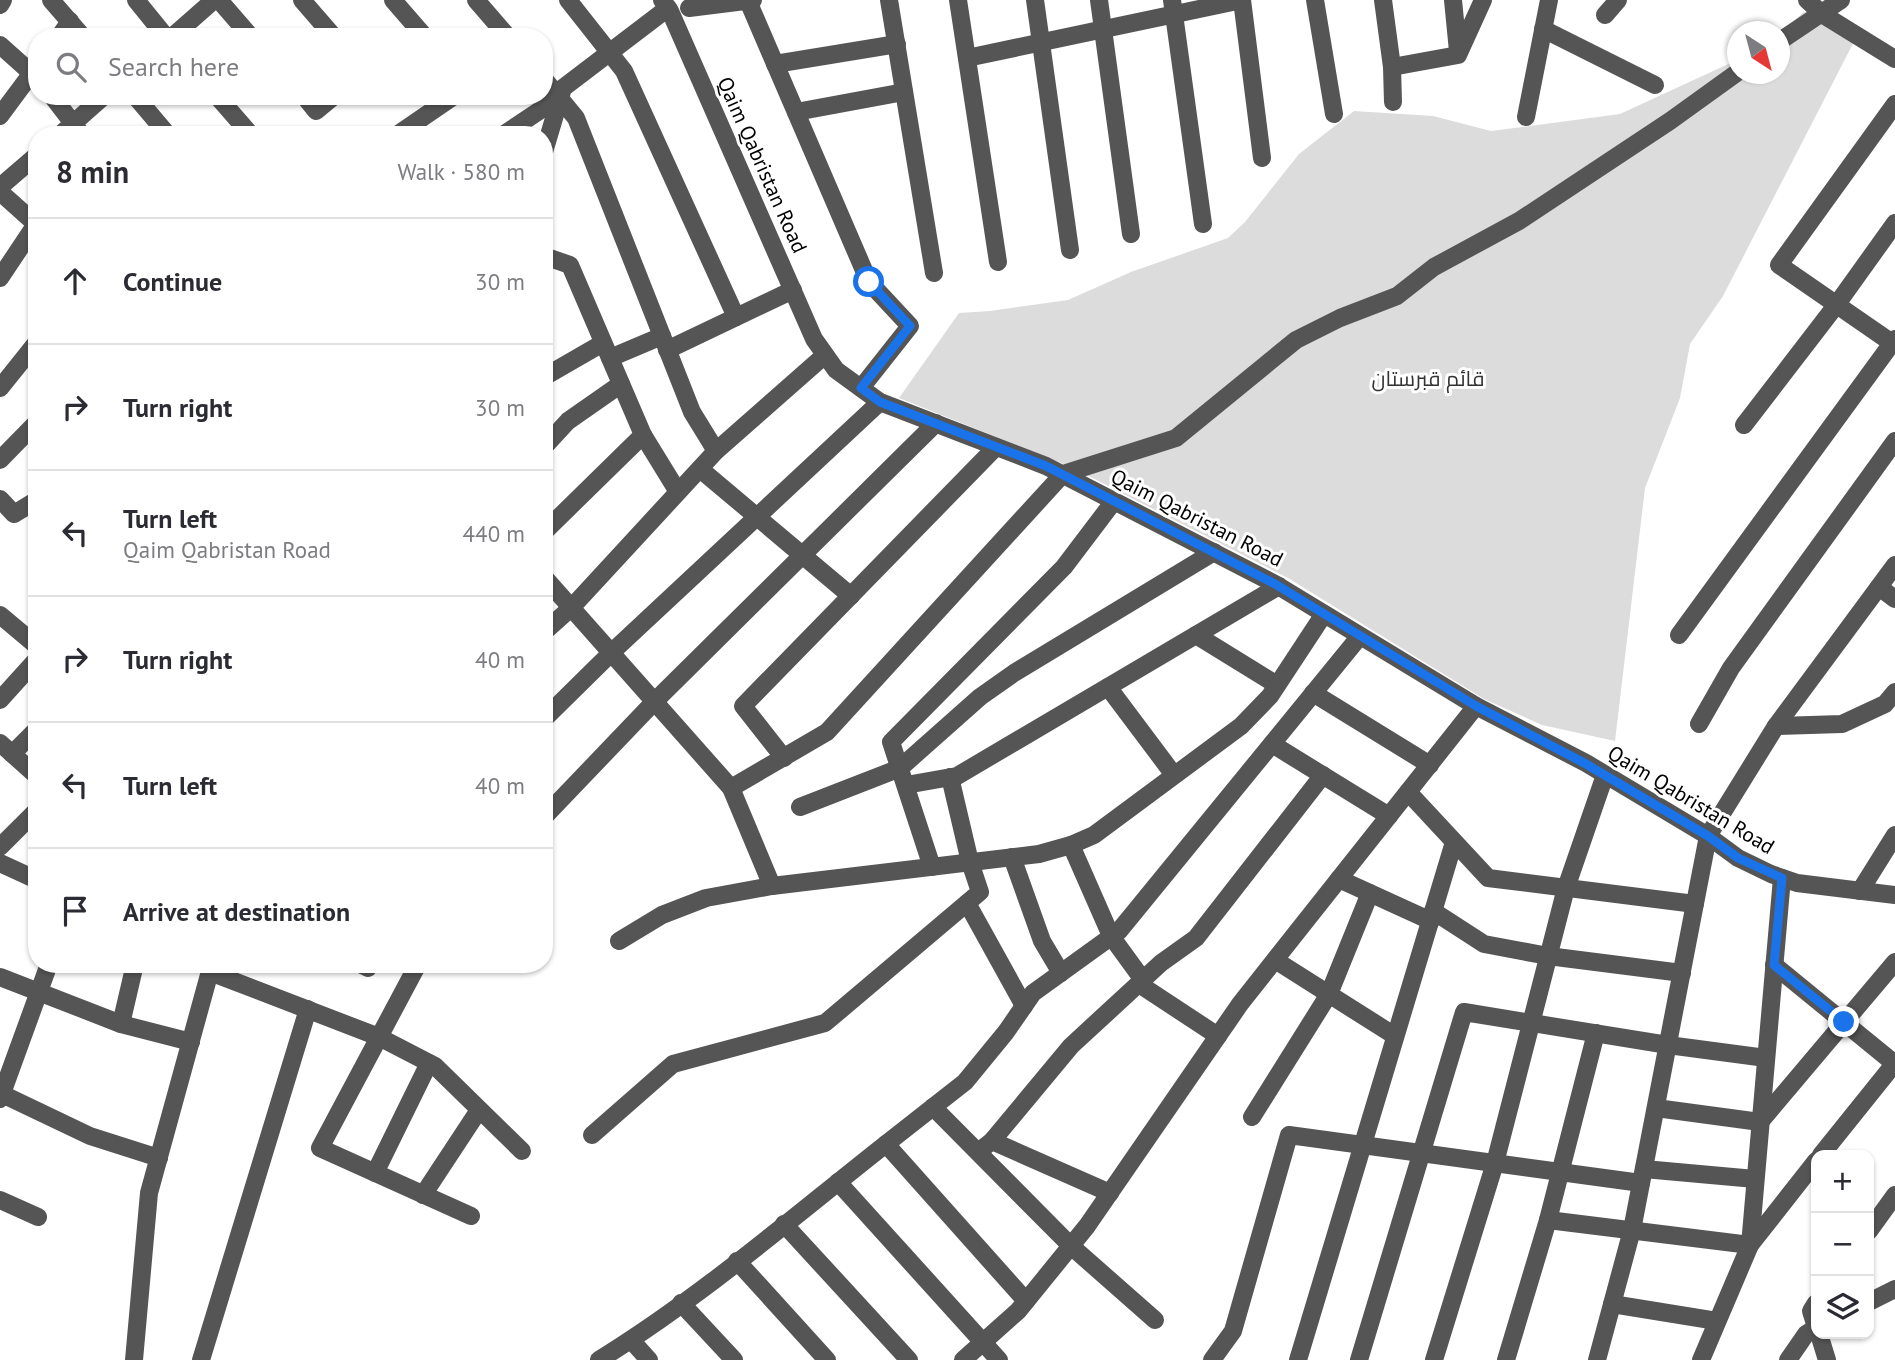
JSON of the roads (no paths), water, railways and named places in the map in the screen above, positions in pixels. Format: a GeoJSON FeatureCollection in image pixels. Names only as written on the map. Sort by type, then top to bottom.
{"type":"FeatureCollection","features":[{"type":"Feature","properties":{"kind":"street"},"geometry":{"type":"LineString","coordinates":[[51,0],[75,28]]}},
{"type":"Feature","properties":{"kind":"street"},"geometry":{"type":"LineString","coordinates":[[136,0],[159,28]]}},
{"type":"Feature","properties":{"kind":"street"},"geometry":{"type":"LineString","coordinates":[[183,28],[216,0],[242,28]]}},
{"type":"Feature","properties":{"kind":"street"},"geometry":{"type":"LineString","coordinates":[[302,0],[326,28]]}},
{"type":"Feature","properties":{"kind":"street"},"geometry":{"type":"LineString","coordinates":[[393,0],[417,28]]}},
{"type":"Feature","properties":{"kind":"street"},"geometry":{"type":"LineString","coordinates":[[476,0],[500,28]]}},
{"type":"Feature","properties":{"kind":"street"},"geometry":{"type":"LineString","coordinates":[[568,0],[624,71],[736,317]]}},
{"type":"Feature","properties":{"kind":"street"},"geometry":{"type":"LineString","coordinates":[[679,31],[691,4],[753,0]]}},
{"type":"Feature","properties":{"kind":"street"},"geometry":{"type":"LineString","coordinates":[[889,0],[934,273]]}},
{"type":"Feature","properties":{"kind":"street"},"geometry":{"type":"LineString","coordinates":[[958,0],[998,262]]}},
{"type":"Feature","properties":{"kind":"street"},"geometry":{"type":"LineString","coordinates":[[1035,0],[1070,250]]}},
{"type":"Feature","properties":{"kind":"street"},"geometry":{"type":"LineString","coordinates":[[1099,0],[1131,234]]}},
{"type":"Feature","properties":{"kind":"street"},"geometry":{"type":"LineString","coordinates":[[967,58],[1103,29],[1173,7],[1242,0],[1262,158]]}},
{"type":"Feature","properties":{"kind":"street"},"geometry":{"type":"LineString","coordinates":[[1315,0],[1334,114]]}},
{"type":"Feature","properties":{"kind":"street"},"geometry":{"type":"LineString","coordinates":[[1383,0],[1392,67],[1393,102]]}},
{"type":"Feature","properties":{"kind":"street"},"geometry":{"type":"LineString","coordinates":[[1453,0],[1458,55]]}},
{"type":"Feature","properties":{"kind":"street"},"geometry":{"type":"LineString","coordinates":[[1458,55],[1483,0]]}},
{"type":"Feature","properties":{"kind":"street"},"geometry":{"type":"LineString","coordinates":[[1526,117],[1549,0]]}},
{"type":"Feature","properties":{"kind":"street"},"geometry":{"type":"LineString","coordinates":[[1605,15],[1618,0]]}},
{"type":"Feature","properties":{"kind":"street"},"geometry":{"type":"LineString","coordinates":[[1807,0],[1822,14],[1895,60]]}},
{"type":"Feature","properties":{"kind":"street"},"geometry":{"type":"LineString","coordinates":[[1790,35],[1841,0]]}},
{"type":"Feature","properties":{"kind":"street"},"geometry":{"type":"LineString","coordinates":[[748,1],[869,282],[910,326],[861,388]]}},
{"type":"Feature","properties":{"kind":"street"},"geometry":{"type":"LineString","coordinates":[[552,126],[563,88],[665,4]]}},
{"type":"Feature","properties":{"kind":"street","name":"Qaim Qabristan Road"},"geometry":{"type":"LineString","coordinates":[[665,4],[814,339],[836,370],[880,402],[1063,474],[1279,586],[1476,706],[1605,775],[1708,836],[1738,858],[1797,883],[1893,896]]}},
{"type":"Feature","properties":{"kind":"street"},"geometry":{"type":"LineString","coordinates":[[1173,7],[1203,225]]}},
{"type":"Feature","properties":{"kind":"street"},"geometry":{"type":"LineString","coordinates":[[66,28],[70,22]]}},
{"type":"Feature","properties":{"kind":"street"},"geometry":{"type":"LineString","coordinates":[[1544,29],[1654,85]]}},
{"type":"Feature","properties":{"kind":"street"},"geometry":{"type":"LineString","coordinates":[[775,64],[897,44]]}},
{"type":"Feature","properties":{"kind":"street"},"geometry":{"type":"LineString","coordinates":[[0,45],[28,67]]}},
{"type":"Feature","properties":{"kind":"street"},"geometry":{"type":"LineString","coordinates":[[1392,67],[1458,55]]}},
{"type":"Feature","properties":{"kind":"street"},"geometry":{"type":"LineString","coordinates":[[732,788],[827,732],[1063,474],[1176,438],[1296,340],[1340,318],[1397,296],[1434,267],[1531,214],[1727,80]]}},
{"type":"Feature","properties":{"kind":"street"},"geometry":{"type":"LineString","coordinates":[[0,116],[28,81]]}},
{"type":"Feature","properties":{"kind":"street"},"geometry":{"type":"LineString","coordinates":[[553,89],[576,118],[692,412],[716,451]]}},
{"type":"Feature","properties":{"kind":"street"},"geometry":{"type":"LineString","coordinates":[[796,112],[904,92]]}},
{"type":"Feature","properties":{"kind":"street"},"geometry":{"type":"LineString","coordinates":[[553,102],[560,97]]}},
{"type":"Feature","properties":{"kind":"street"},"geometry":{"type":"LineString","coordinates":[[1679,635],[1894,343],[1779,265],[1895,104]]}},
{"type":"Feature","properties":{"kind":"street"},"geometry":{"type":"LineString","coordinates":[[59,105],[76,126]]}},
{"type":"Feature","properties":{"kind":"street"},"geometry":{"type":"LineString","coordinates":[[80,126],[97,105]]}},
{"type":"Feature","properties":{"kind":"street"},"geometry":{"type":"LineString","coordinates":[[143,105],[160,126]]}},
{"type":"Feature","properties":{"kind":"street"},"geometry":{"type":"LineString","coordinates":[[225,105],[243,126]]}},
{"type":"Feature","properties":{"kind":"street"},"geometry":{"type":"LineString","coordinates":[[410,126],[441,105]]}},
{"type":"Feature","properties":{"kind":"street"},"geometry":{"type":"LineString","coordinates":[[516,126],[548,105]]}},
{"type":"Feature","properties":{"kind":"street"},"geometry":{"type":"LineString","coordinates":[[28,164],[0,190],[28,217]]}},
{"type":"Feature","properties":{"kind":"street"},"geometry":{"type":"LineString","coordinates":[[1744,425],[1895,223]]}},
{"type":"Feature","properties":{"kind":"street"},"geometry":{"type":"LineString","coordinates":[[0,278],[28,237]]}},
{"type":"Feature","properties":{"kind":"street"},"geometry":{"type":"LineString","coordinates":[[553,259],[570,265],[643,435],[678,492]]}},
{"type":"Feature","properties":{"kind":"street"},"geometry":{"type":"LineString","coordinates":[[553,373],[607,351],[664,343],[736,317],[793,290]]}},
{"type":"Feature","properties":{"kind":"street"},"geometry":{"type":"LineString","coordinates":[[0,388],[28,353]]}},
{"type":"Feature","properties":{"kind":"street"},"geometry":{"type":"LineString","coordinates":[[553,624],[572,607],[716,451],[825,355]]}},
{"type":"Feature","properties":{"kind":"street"},"geometry":{"type":"LineString","coordinates":[[553,437],[568,421],[621,384]]}},
{"type":"Feature","properties":{"kind":"street"},"geometry":{"type":"LineString","coordinates":[[553,710],[880,402]]}},
{"type":"Feature","properties":{"kind":"street"},"geometry":{"type":"LineString","coordinates":[[553,808],[655,701],[936,423]]}},
{"type":"Feature","properties":{"kind":"street"},"geometry":{"type":"LineString","coordinates":[[0,460],[28,431]]}},
{"type":"Feature","properties":{"kind":"street"},"geometry":{"type":"LineString","coordinates":[[553,523],[643,435]]}},
{"type":"Feature","properties":{"kind":"street"},"geometry":{"type":"LineString","coordinates":[[1699,724],[1731,668],[1895,441]]}},
{"type":"Feature","properties":{"kind":"street"},"geometry":{"type":"LineString","coordinates":[[784,758],[743,706],[996,447]]}},
{"type":"Feature","properties":{"kind":"street"},"geometry":{"type":"LineString","coordinates":[[700,469],[850,596]]}},
{"type":"Feature","properties":{"kind":"street"},"geometry":{"type":"LineString","coordinates":[[0,499],[14,514],[28,505]]}},
{"type":"Feature","properties":{"kind":"street"},"geometry":{"type":"LineString","coordinates":[[932,867],[891,741],[1064,567],[1114,501]]}},
{"type":"Feature","properties":{"kind":"street"},"geometry":{"type":"LineString","coordinates":[[903,777],[980,697],[1014,673],[1214,552]]}},
{"type":"Feature","properties":{"kind":"street"},"geometry":{"type":"LineString","coordinates":[[1597,1360],[1632,1230],[1708,836],[1776,726],[1895,565]]}},
{"type":"Feature","properties":{"kind":"street"},"geometry":{"type":"LineString","coordinates":[[800,807],[903,777],[957,776],[1279,586]]}},
{"type":"Feature","properties":{"kind":"street"},"geometry":{"type":"LineString","coordinates":[[553,587],[732,788],[772,886]]}},
{"type":"Feature","properties":{"kind":"street"},"geometry":{"type":"LineString","coordinates":[[1879,587],[1895,599]]}},
{"type":"Feature","properties":{"kind":"street"},"geometry":{"type":"LineString","coordinates":[[619,941],[662,915],[706,898],[772,886],[1039,854],[1094,835],[1241,726],[1277,685],[1324,614]]}},
{"type":"Feature","properties":{"kind":"street"},"geometry":{"type":"LineString","coordinates":[[0,615],[28,638]]}},
{"type":"Feature","properties":{"kind":"street"},"geometry":{"type":"LineString","coordinates":[[1196,635],[1277,685]]}},
{"type":"Feature","properties":{"kind":"street"},"geometry":{"type":"LineString","coordinates":[[599,1360],[631,1340],[737,1261],[965,1082],[1033,993],[1119,931],[1360,636]]}},
{"type":"Feature","properties":{"kind":"street"},"geometry":{"type":"LineString","coordinates":[[3,691],[28,667]]}},
{"type":"Feature","properties":{"kind":"street"},"geometry":{"type":"LineString","coordinates":[[1108,687],[1174,775]]}},
{"type":"Feature","properties":{"kind":"street"},"geometry":{"type":"LineString","coordinates":[[1776,726],[1842,724],[1885,704],[1895,692]]}},
{"type":"Feature","properties":{"kind":"street"},"geometry":{"type":"LineString","coordinates":[[1313,693],[1430,765]]}},
{"type":"Feature","properties":{"kind":"street"},"geometry":{"type":"LineString","coordinates":[[963,1360],[1018,1311],[1071,1247],[1218,1036],[1476,706]]}},
{"type":"Feature","properties":{"kind":"street"},"geometry":{"type":"LineString","coordinates":[[28,735],[6,748],[28,768]]}},
{"type":"Feature","properties":{"kind":"street"},"geometry":{"type":"LineString","coordinates":[[1272,744],[1389,816]]}},
{"type":"Feature","properties":{"kind":"street"},"geometry":{"type":"LineString","coordinates":[[985,1147],[1072,1046],[1161,963],[1196,938],[1323,775]]}},
{"type":"Feature","properties":{"kind":"street"},"geometry":{"type":"LineString","coordinates":[[1434,1360],[1495,1163],[1566,888],[1605,775]]}},
{"type":"Feature","properties":{"kind":"street"},"geometry":{"type":"LineString","coordinates":[[592,1135],[673,1064],[825,1023],[980,892],[970,862],[950,777]]}},
{"type":"Feature","properties":{"kind":"street"},"geometry":{"type":"LineString","coordinates":[[1408,792],[1488,878],[1695,904]]}},
{"type":"Feature","properties":{"kind":"street"},"geometry":{"type":"LineString","coordinates":[[0,847],[28,819]]}},
{"type":"Feature","properties":{"kind":"street"},"geometry":{"type":"LineString","coordinates":[[1860,891],[1895,835]]}},
{"type":"Feature","properties":{"kind":"street"},"geometry":{"type":"LineString","coordinates":[[1298,1360],[1454,842]]}},
{"type":"Feature","properties":{"kind":"street"},"geometry":{"type":"LineString","coordinates":[[1071,845],[1111,936],[1141,982],[1218,1036]]}},
{"type":"Feature","properties":{"kind":"street"},"geometry":{"type":"LineString","coordinates":[[1012,857],[1042,941],[1061,973]]}},
{"type":"Feature","properties":{"kind":"street"},"geometry":{"type":"LineString","coordinates":[[0,863],[28,876]]}},
{"type":"Feature","properties":{"kind":"street"},"geometry":{"type":"LineString","coordinates":[[1750,1245],[1782,878]]}},
{"type":"Feature","properties":{"kind":"street"},"geometry":{"type":"LineString","coordinates":[[1339,879],[1432,916],[1484,944],[1548,956],[1682,973]]}},
{"type":"Feature","properties":{"kind":"street"},"geometry":{"type":"LineString","coordinates":[[1252,1117],[1329,994],[1370,893]]}},
{"type":"Feature","properties":{"kind":"street"},"geometry":{"type":"LineString","coordinates":[[967,903],[1024,1006]]}},
{"type":"Feature","properties":{"kind":"street"},"geometry":{"type":"LineString","coordinates":[[1275,960],[1395,1036]]}},
{"type":"Feature","properties":{"kind":"street"},"geometry":{"type":"LineString","coordinates":[[1760,1122],[1895,962]]}},
{"type":"Feature","properties":{"kind":"street"},"geometry":{"type":"LineString","coordinates":[[1774,965],[1895,1063],[1825,1150]]}},
{"type":"Feature","properties":{"kind":"street"},"geometry":{"type":"LineString","coordinates":[[46,973],[1,1095],[90,1136],[159,1158]]}},
{"type":"Feature","properties":{"kind":"street"},"geometry":{"type":"LineString","coordinates":[[121,1024],[133,973]]}},
{"type":"Feature","properties":{"kind":"street"},"geometry":{"type":"LineString","coordinates":[[136,1360],[149,1193],[210,973]]}},
{"type":"Feature","properties":{"kind":"street"},"geometry":{"type":"LineString","coordinates":[[223,973],[379,1037],[435,1066],[522,1151]]}},
{"type":"Feature","properties":{"kind":"street"},"geometry":{"type":"LineString","coordinates":[[413,973],[320,1148],[471,1216]]}},
{"type":"Feature","properties":{"kind":"street"},"geometry":{"type":"LineString","coordinates":[[0,977],[121,1024],[191,1042]]}},
{"type":"Feature","properties":{"kind":"street"},"geometry":{"type":"LineString","coordinates":[[201,1360],[308,1009]]}},
{"type":"Feature","properties":{"kind":"street"},"geometry":{"type":"LineString","coordinates":[[1359,1360],[1464,1012],[1766,1058]]}},
{"type":"Feature","properties":{"kind":"street"},"geometry":{"type":"LineString","coordinates":[[1506,1360],[1548,1220],[1596,1033]]}},
{"type":"Feature","properties":{"kind":"street"},"geometry":{"type":"LineString","coordinates":[[375,1173],[429,1063]]}},
{"type":"Feature","properties":{"kind":"street"},"geometry":{"type":"LineString","coordinates":[[933,1107],[985,1147],[1071,1247],[1155,1320]]}},
{"type":"Feature","properties":{"kind":"street"},"geometry":{"type":"LineString","coordinates":[[1656,1108],[1760,1122]]}},
{"type":"Feature","properties":{"kind":"street"},"geometry":{"type":"LineString","coordinates":[[423,1195],[480,1110]]}},
{"type":"Feature","properties":{"kind":"street"},"geometry":{"type":"LineString","coordinates":[[1212,1360],[1233,1331],[1289,1135],[1560,1172],[1755,1179]]}},
{"type":"Feature","properties":{"kind":"street"},"geometry":{"type":"LineString","coordinates":[[886,1144],[1026,1301]]}},
{"type":"Feature","properties":{"kind":"street"},"geometry":{"type":"LineString","coordinates":[[985,1147],[1110,1193]]}},
{"type":"Feature","properties":{"kind":"street"},"geometry":{"type":"LineString","coordinates":[[1701,1360],[1750,1245],[1811,1167]]}},
{"type":"Feature","properties":{"kind":"street"},"geometry":{"type":"LineString","coordinates":[[838,1182],[999,1360]]}},
{"type":"Feature","properties":{"kind":"street"},"geometry":{"type":"LineString","coordinates":[[1874,1224],[1895,1195]]}},
{"type":"Feature","properties":{"kind":"street"},"geometry":{"type":"LineString","coordinates":[[0,1200],[38,1217]]}},
{"type":"Feature","properties":{"kind":"street"},"geometry":{"type":"LineString","coordinates":[[1548,1220],[1750,1245]]}},
{"type":"Feature","properties":{"kind":"street"},"geometry":{"type":"LineString","coordinates":[[785,1224],[909,1360]]}},
{"type":"Feature","properties":{"kind":"street"},"geometry":{"type":"LineString","coordinates":[[737,1261],[827,1360]]}},
{"type":"Feature","properties":{"kind":"street"},"geometry":{"type":"LineString","coordinates":[[1874,1300],[1895,1289]]}},
{"type":"Feature","properties":{"kind":"street"},"geometry":{"type":"LineString","coordinates":[[681,1303],[734,1360]]}},
{"type":"Feature","properties":{"kind":"street"},"geometry":{"type":"LineString","coordinates":[[1612,1304],[1717,1321]]}},
{"type":"Feature","properties":{"kind":"street"},"geometry":{"type":"LineString","coordinates":[[1788,1360],[1811,1331]]}},
{"type":"Feature","properties":{"kind":"street"},"geometry":{"type":"LineString","coordinates":[[1821,1339],[1827,1360]]}},
{"type":"Feature","properties":{"kind":"street"},"geometry":{"type":"LineString","coordinates":[[631,1340],[649,1360]]}},
{"type":"Feature","properties":{"kind":"park label","name":"قائم قبرستان"},"geometry":{"type":"Point","coordinates":[1428,379]}}]}
